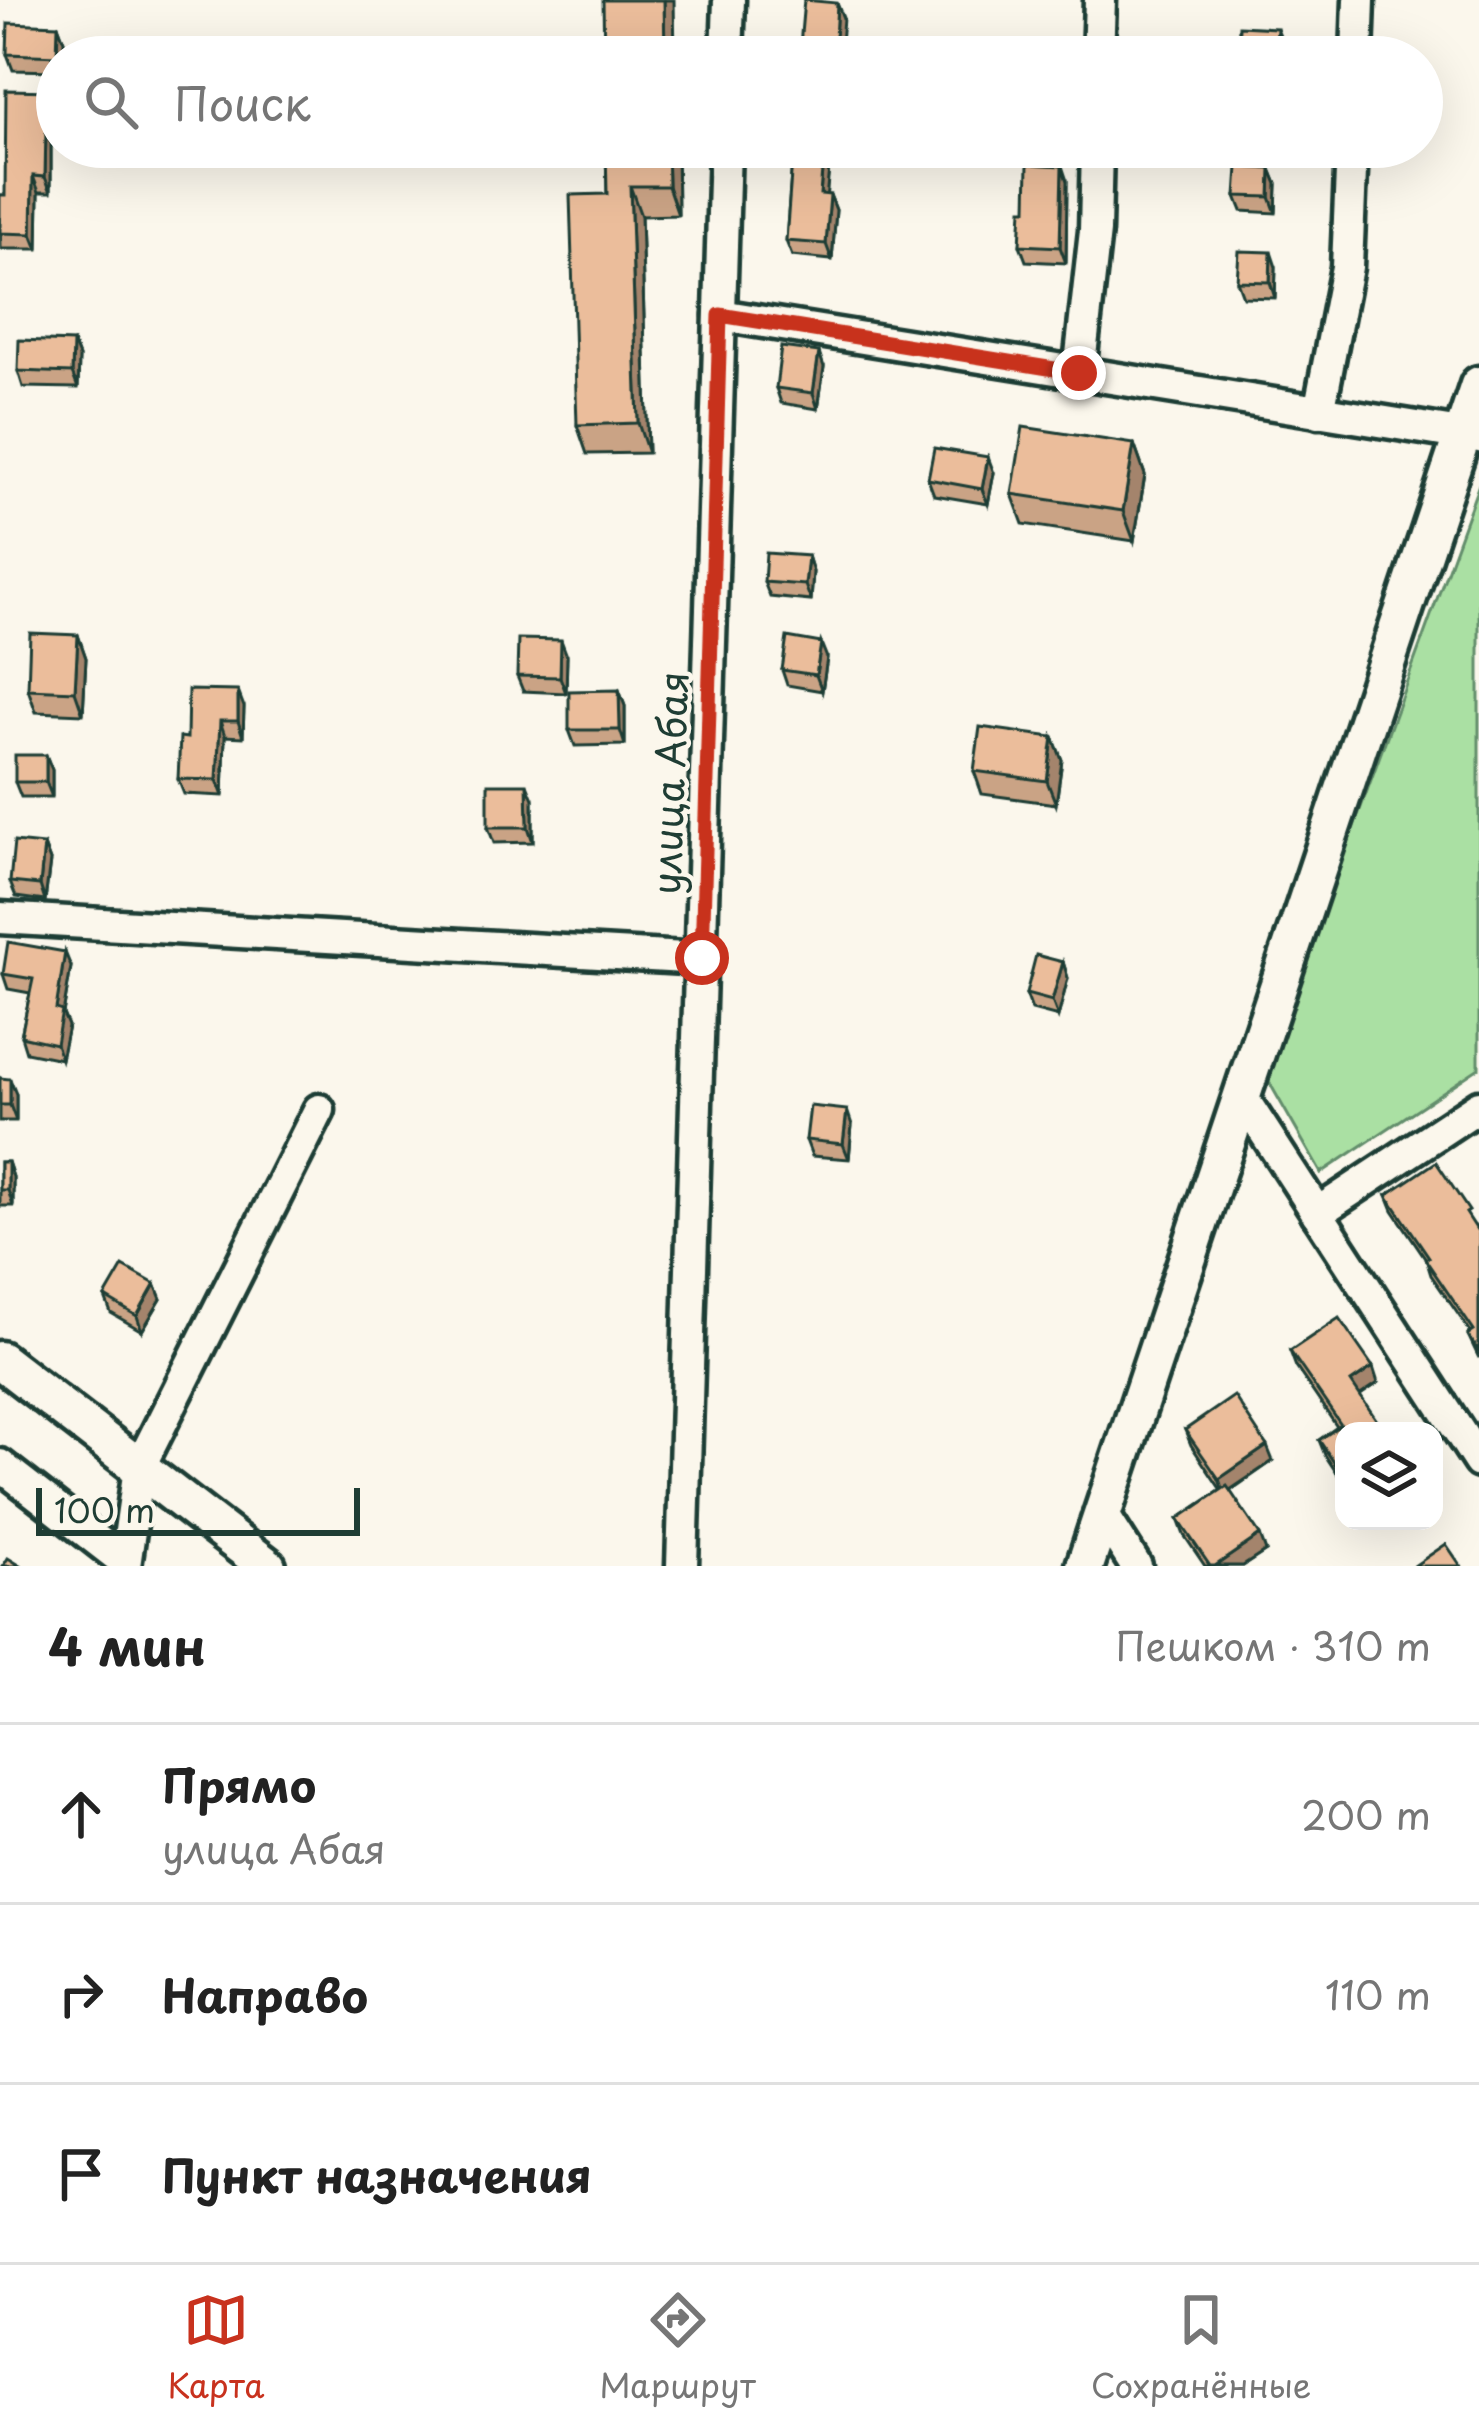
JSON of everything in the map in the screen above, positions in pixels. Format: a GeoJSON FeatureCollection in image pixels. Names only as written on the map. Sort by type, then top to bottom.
{"type":"FeatureCollection","features":[{"type":"Feature","properties":{"kind":"main road"},"geometry":{"type":"LineString","coordinates":[[1085,1566],[1471,436],[1479,385]]}},
{"type":"Feature","properties":{"kind":"main road"},"geometry":{"type":"LineString","coordinates":[[0,1360],[267,1566]]}},
{"type":"Feature","properties":{"kind":"street"},"geometry":{"type":"LineString","coordinates":[[728,36],[729,0]]}},
{"type":"Feature","properties":{"kind":"street"},"geometry":{"type":"LineString","coordinates":[[1099,36],[1100,0]]}},
{"type":"Feature","properties":{"kind":"street"},"geometry":{"type":"LineString","coordinates":[[1358,36],[1359,0]]}},
{"type":"Feature","properties":{"kind":"street","name":"улица Абая"},"geometry":{"type":"LineString","coordinates":[[682,1566],[724,168]]}},
{"type":"Feature","properties":{"kind":"street"},"geometry":{"type":"LineString","coordinates":[[1079,373],[1095,231],[1096,168]]}},
{"type":"Feature","properties":{"kind":"street"},"geometry":{"type":"LineString","coordinates":[[1318,412],[1346,267],[1351,168]]}},
{"type":"Feature","properties":{"kind":"street"},"geometry":{"type":"LineString","coordinates":[[720,315],[1471,436]]}},
{"type":"Feature","properties":{"kind":"street"},"geometry":{"type":"LineString","coordinates":[[0,918],[702,958]]}},
{"type":"Feature","properties":{"kind":"street"},"geometry":{"type":"LineString","coordinates":[[1242,1097],[1479,1462]]}},
{"type":"Feature","properties":{"kind":"street"},"geometry":{"type":"LineString","coordinates":[[1317,1213],[1479,1106]]}},
{"type":"Feature","properties":{"kind":"street"},"geometry":{"type":"LineString","coordinates":[[125,1564],[139,1468],[319,1110]]}},
{"type":"Feature","properties":{"kind":"street"},"geometry":{"type":"LineString","coordinates":[[0,1465],[125,1564]]}},
{"type":"Feature","properties":{"kind":"street"},"geometry":{"type":"LineString","coordinates":[[1102,1514],[1136,1566]]}},
{"type":"Feature","properties":{"kind":"green space"},"geometry":{"type":"Polygon","coordinates":[[[1479,484],[1479,1068],[1321,1173],[1264,1073],[1479,484]]]}},
{"type":"Feature","properties":{"kind":"building"},"geometry":{"type":"Polygon","coordinates":[[[603,0],[664,0],[665,36],[604,36],[603,0]]]}},
{"type":"Feature","properties":{"kind":"building"},"geometry":{"type":"Polygon","coordinates":[[[804,0],[837,3],[835,36],[801,36],[804,0]]]}},
{"type":"Feature","properties":{"kind":"building"},"geometry":{"type":"Polygon","coordinates":[[[8,23],[58,25],[58,36],[36,36],[36,55],[7,54],[8,23]]]}},
{"type":"Feature","properties":{"kind":"building"},"geometry":{"type":"Polygon","coordinates":[[[1239,26],[1277,28],[1276,36],[1239,36],[1239,26]]]}},
{"type":"Feature","properties":{"kind":"building"},"geometry":{"type":"Polygon","coordinates":[[[6,90],[36,91],[36,168],[45,168],[45,177],[33,176],[32,234],[0,233],[0,195],[5,195],[6,90]]]}},
{"type":"Feature","properties":{"kind":"building"},"geometry":{"type":"Polygon","coordinates":[[[606,168],[668,168],[668,186],[630,186],[638,423],[577,425],[570,195],[607,194],[606,168]]]}},
{"type":"Feature","properties":{"kind":"building"},"geometry":{"type":"Polygon","coordinates":[[[791,168],[822,168],[820,194],[830,195],[826,244],[786,241],[791,168]]]}},
{"type":"Feature","properties":{"kind":"building"},"geometry":{"type":"Polygon","coordinates":[[[1028,168],[1062,168],[1060,247],[1020,245],[1022,209],[1027,209],[1028,168]]]}},
{"type":"Feature","properties":{"kind":"building"},"geometry":{"type":"Polygon","coordinates":[[[1238,168],[1271,169],[1270,197],[1236,196],[1238,168]]]}},
{"type":"Feature","properties":{"kind":"building"},"geometry":{"type":"Polygon","coordinates":[[[1239,251],[1271,252],[1270,282],[1237,281],[1239,251]]]}},
{"type":"Feature","properties":{"kind":"building"},"geometry":{"type":"Polygon","coordinates":[[[19,340],[73,342],[72,373],[18,371],[19,340]]]}},
{"type":"Feature","properties":{"kind":"building"},"geometry":{"type":"Polygon","coordinates":[[[781,347],[819,352],[813,393],[776,388],[781,347]]]}},
{"type":"Feature","properties":{"kind":"building"},"geometry":{"type":"Polygon","coordinates":[[[1023,427],[1134,444],[1123,511],[1012,494],[1023,427]]]}},
{"type":"Feature","properties":{"kind":"building"},"geometry":{"type":"Polygon","coordinates":[[[934,448],[988,457],[982,489],[928,479],[934,448]]]}},
{"type":"Feature","properties":{"kind":"building"},"geometry":{"type":"Polygon","coordinates":[[[766,553],[808,556],[805,585],[764,582],[766,553]]]}},
{"type":"Feature","properties":{"kind":"building"},"geometry":{"type":"Polygon","coordinates":[[[30,633],[78,635],[75,691],[28,689],[30,633]]]}},
{"type":"Feature","properties":{"kind":"building"},"geometry":{"type":"Polygon","coordinates":[[[787,637],[821,643],[816,675],[782,670],[787,637]]]}},
{"type":"Feature","properties":{"kind":"building"},"geometry":{"type":"Polygon","coordinates":[[[518,639],[561,640],[560,677],[517,676],[518,639]]]}},
{"type":"Feature","properties":{"kind":"building"},"geometry":{"type":"Polygon","coordinates":[[[188,690],[238,691],[238,721],[220,721],[217,780],[178,779],[180,737],[187,738],[188,690]]]}},
{"type":"Feature","properties":{"kind":"building"},"geometry":{"type":"Polygon","coordinates":[[[619,690],[620,730],[569,730],[569,691],[619,690]]]}},
{"type":"Feature","properties":{"kind":"building"},"geometry":{"type":"Polygon","coordinates":[[[980,727],[1053,737],[1047,781],[974,771],[980,727]]]}},
{"type":"Feature","properties":{"kind":"building"},"geometry":{"type":"Polygon","coordinates":[[[15,755],[46,755],[46,782],[15,782],[15,755]]]}},
{"type":"Feature","properties":{"kind":"building"},"geometry":{"type":"Polygon","coordinates":[[[488,784],[527,784],[528,827],[488,827],[488,784]]]}},
{"type":"Feature","properties":{"kind":"building"},"geometry":{"type":"Polygon","coordinates":[[[14,842],[44,845],[40,885],[10,882],[14,842]]]}},
{"type":"Feature","properties":{"kind":"building"},"geometry":{"type":"Polygon","coordinates":[[[8,942],[65,952],[56,1044],[21,1036],[33,979],[3,974],[8,942]]]}},
{"type":"Feature","properties":{"kind":"building"},"geometry":{"type":"Polygon","coordinates":[[[1036,955],[1063,962],[1052,1001],[1026,994],[1036,955]]]}},
{"type":"Feature","properties":{"kind":"building"},"geometry":{"type":"Polygon","coordinates":[[[0,1078],[10,1079],[10,1105],[0,1105],[0,1078]]]}},
{"type":"Feature","properties":{"kind":"building"},"geometry":{"type":"Polygon","coordinates":[[[810,1106],[847,1110],[843,1144],[806,1140],[810,1106]]]}},
{"type":"Feature","properties":{"kind":"building"},"geometry":{"type":"Polygon","coordinates":[[[0,1162],[8,1162],[8,1190],[0,1190],[0,1162]]]}},
{"type":"Feature","properties":{"kind":"building"},"geometry":{"type":"Polygon","coordinates":[[[1436,1162],[1479,1233],[1479,1351],[1468,1335],[1474,1331],[1387,1195],[1436,1162]]]}},
{"type":"Feature","properties":{"kind":"building"},"geometry":{"type":"Polygon","coordinates":[[[123,1266],[155,1284],[137,1316],[105,1297],[123,1266]]]}},
{"type":"Feature","properties":{"kind":"building"},"geometry":{"type":"Polygon","coordinates":[[[1339,1318],[1373,1367],[1351,1382],[1378,1422],[1339,1422],[1290,1351],[1339,1318]]]}},
{"type":"Feature","properties":{"kind":"building"},"geometry":{"type":"Polygon","coordinates":[[[1234,1396],[1267,1446],[1219,1479],[1185,1430],[1234,1396]]]}},
{"type":"Feature","properties":{"kind":"building"},"geometry":{"type":"Polygon","coordinates":[[[1335,1429],[1335,1464],[1319,1440],[1335,1429]]]}},
{"type":"Feature","properties":{"kind":"building"},"geometry":{"type":"Polygon","coordinates":[[[1227,1486],[1260,1535],[1210,1566],[1178,1519],[1227,1486]]]}},
{"type":"Feature","properties":{"kind":"building"},"geometry":{"type":"Polygon","coordinates":[[[1446,1544],[1461,1566],[1414,1566],[1446,1544]]]}},
{"type":"Feature","properties":{"kind":"route"},"geometry":{"type":"LineString","coordinates":[[702,958],[720,315],[1079,373]]}}]}
